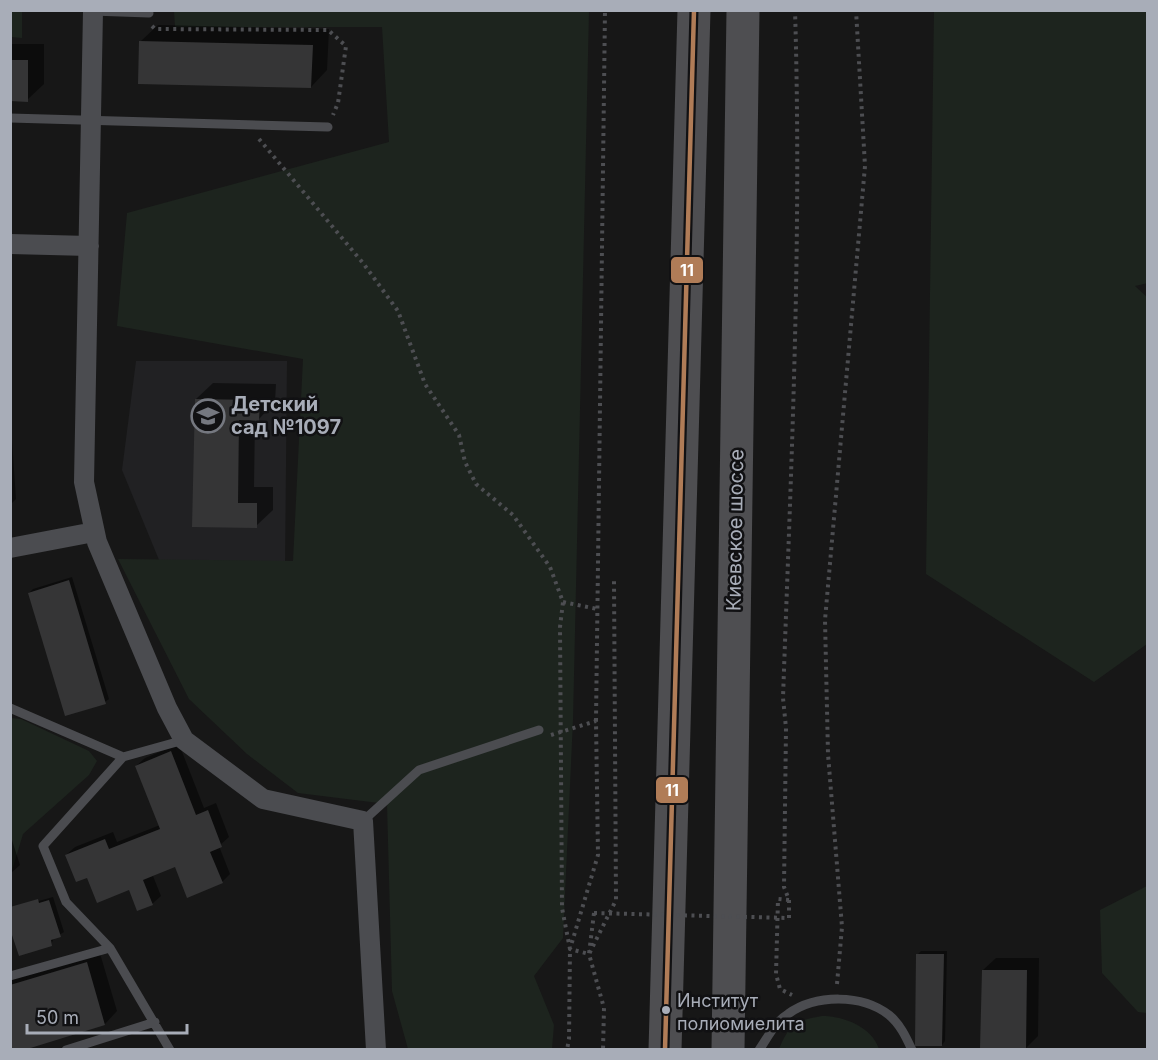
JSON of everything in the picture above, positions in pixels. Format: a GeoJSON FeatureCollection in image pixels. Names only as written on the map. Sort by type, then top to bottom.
{"type":"FeatureCollection","features":[{"type":"Feature","properties":{"kind":"highway"},"geometry":{"type":"LineString","coordinates":[[665,1050],[694,10]]}},
{"type":"Feature","properties":{"kind":"highway","name":"Киевское шоссе"},"geometry":{"type":"LineString","coordinates":[[728,1050],[743,10]]}},
{"type":"Feature","properties":{"kind":"street"},"geometry":{"type":"LineString","coordinates":[[93,11],[84,482],[94,532],[167,708],[184,740],[263,799],[363,821],[376,1050]]}},
{"type":"Feature","properties":{"kind":"street"},"geometry":{"type":"LineString","coordinates":[[10,244],[89,246]]}},
{"type":"Feature","properties":{"kind":"street"},"geometry":{"type":"LineString","coordinates":[[10,548],[94,532]]}},
{"type":"Feature","properties":{"kind":"lane"},"geometry":{"type":"LineString","coordinates":[[87,10],[145,13]]}},
{"type":"Feature","properties":{"kind":"lane"},"geometry":{"type":"LineString","coordinates":[[10,118],[328,127]]}},
{"type":"Feature","properties":{"kind":"lane"},"geometry":{"type":"LineString","coordinates":[[10,708],[123,757]]}},
{"type":"Feature","properties":{"kind":"lane"},"geometry":{"type":"LineString","coordinates":[[363,821],[419,770],[540,734]]}},
{"type":"Feature","properties":{"kind":"lane"},"geometry":{"type":"LineString","coordinates":[[170,1050],[110,948],[66,902],[43,846],[123,757],[184,740]]}},
{"type":"Feature","properties":{"kind":"lane"},"geometry":{"type":"LineString","coordinates":[[10,976],[110,948]]}},
{"type":"Feature","properties":{"kind":"lane"},"geometry":{"type":"LineString","coordinates":[[759,1050],[780,1020],[794,1010],[816,1002],[840,1000],[858,1002],[887,1014],[899,1025],[912,1050]]}},
{"type":"Feature","properties":{"kind":"lane"},"geometry":{"type":"LineString","coordinates":[[66,1050],[155,1022]]}},
{"type":"Feature","properties":{"kind":"path"},"geometry":{"type":"LineString","coordinates":[[570,949],[598,855],[596,721],[605,10]]}},
{"type":"Feature","properties":{"kind":"path"},"geometry":{"type":"LineString","coordinates":[[603,1050],[604,1008],[590,954],[594,913],[789,918],[789,900],[784,887],[786,749],[783,698],[797,221],[798,121],[795,10]]}},
{"type":"Feature","properties":{"kind":"path"},"geometry":{"type":"LineString","coordinates":[[840,1000],[836,978],[842,927],[828,754],[825,620],[865,166],[856,10]]}},
{"type":"Feature","properties":{"kind":"path"},"geometry":{"type":"LineString","coordinates":[[145,13],[155,29],[328,30],[346,46],[338,103],[328,127]]}},
{"type":"Feature","properties":{"kind":"path"},"geometry":{"type":"LineString","coordinates":[[246,125],[363,263],[398,311],[425,384],[459,435],[465,462],[476,484],[513,515],[550,567],[563,602],[560,627],[562,908],[570,949],[567,1050]]}},
{"type":"Feature","properties":{"kind":"path"},"geometry":{"type":"LineString","coordinates":[[590,954],[616,900],[614,581]]}},
{"type":"Feature","properties":{"kind":"path"},"geometry":{"type":"LineString","coordinates":[[563,602],[597,609]]}},
{"type":"Feature","properties":{"kind":"path"},"geometry":{"type":"LineString","coordinates":[[540,734],[562,731],[596,721]]}},
{"type":"Feature","properties":{"kind":"path"},"geometry":{"type":"LineString","coordinates":[[789,900],[778,899],[776,974],[780,989],[792,994],[794,1010]]}},
{"type":"Feature","properties":{"kind":"path"},"geometry":{"type":"LineString","coordinates":[[570,949],[590,954]]}},
{"type":"Feature","properties":{"kind":"shaded area"},"geometry":{"type":"Polygon","coordinates":[[[10,11],[22,11],[22,38],[11,37],[10,11]]]}},
{"type":"Feature","properties":{"kind":"shaded area"},"geometry":{"type":"Polygon","coordinates":[[[174,11],[589,11],[573,720],[563,938],[534,976],[554,1025],[552,1049],[408,1049],[392,991],[387,804],[298,793],[247,754],[189,699],[118,559],[293,561],[303,359],[117,326],[127,213],[389,142],[382,27],[175,27],[174,11]]]}},
{"type":"Feature","properties":{"kind":"shaded area"},"geometry":{"type":"Polygon","coordinates":[[[934,11],[1147,11],[1148,283],[1135,286],[1148,298],[1147,644],[1094,682],[926,574],[934,11]]]}},
{"type":"Feature","properties":{"kind":"shaded area","name":"Детский сад №1097"},"geometry":{"type":"Polygon","coordinates":[[[136,361],[287,361],[285,569],[166,577],[122,470],[136,361]]]}},
{"type":"Feature","properties":{"kind":"shaded area"},"geometry":{"type":"Polygon","coordinates":[[[11,718],[21,719],[89,751],[97,761],[89,775],[23,834],[11,874],[11,718]]]}},
{"type":"Feature","properties":{"kind":"shaded area"},"geometry":{"type":"Polygon","coordinates":[[[1147,886],[1147,1013],[1138,1012],[1102,973],[1100,910],[1147,886]]]}},
{"type":"Feature","properties":{"kind":"shaded area"},"geometry":{"type":"Polygon","coordinates":[[[822,1016],[839,1018],[856,1024],[870,1035],[879,1049],[779,1049],[786,1034],[794,1025],[822,1016]]]}},
{"type":"Feature","properties":{"kind":"building"},"geometry":{"type":"Polygon","coordinates":[[[139,41],[313,45],[311,88],[138,84],[139,41]]]}},
{"type":"Feature","properties":{"kind":"building"},"geometry":{"type":"Polygon","coordinates":[[[10,60],[28,60],[28,102],[10,101],[10,60]]]}},
{"type":"Feature","properties":{"kind":"building"},"geometry":{"type":"Polygon","coordinates":[[[195,399],[260,400],[259,421],[239,420],[238,503],[257,503],[257,528],[192,527],[195,399]]]}},
{"type":"Feature","properties":{"kind":"building"},"geometry":{"type":"Polygon","coordinates":[[[69,580],[106,704],[65,716],[28,593],[69,580]]]}},
{"type":"Feature","properties":{"kind":"building"},"geometry":{"type":"Polygon","coordinates":[[[171,751],[196,815],[208,810],[222,847],[210,852],[223,883],[187,898],[175,867],[143,880],[153,905],[137,911],[129,890],[97,903],[87,878],[76,882],[65,855],[105,839],[109,849],[160,829],[135,766],[171,751]]]}},
{"type":"Feature","properties":{"kind":"building"},"geometry":{"type":"Polygon","coordinates":[[[38,899],[39,903],[49,900],[61,937],[51,940],[52,946],[19,956],[10,929],[10,907],[38,899]]]}},
{"type":"Feature","properties":{"kind":"building"},"geometry":{"type":"Polygon","coordinates":[[[916,954],[944,954],[942,1046],[915,1046],[916,954]]]}},
{"type":"Feature","properties":{"kind":"building"},"geometry":{"type":"Polygon","coordinates":[[[87,962],[105,1025],[24,1050],[10,1050],[10,985],[87,962]]]}},
{"type":"Feature","properties":{"kind":"building"},"geometry":{"type":"Polygon","coordinates":[[[982,970],[1027,970],[1026,1050],[980,1049],[982,970]]]}},
{"type":"Feature","properties":{"kind":"transit line","name":"11"},"geometry":{"type":"LineString","coordinates":[[665,1050],[694,10]]}},
{"type":"Feature","properties":{"kind":"place","name":"Детский сад №1097"},"geometry":{"type":"Point","coordinates":[208,416]}},
{"type":"Feature","properties":{"kind":"place","name":"Институт полиомиелита"},"geometry":{"type":"Point","coordinates":[666,1010]}}]}
